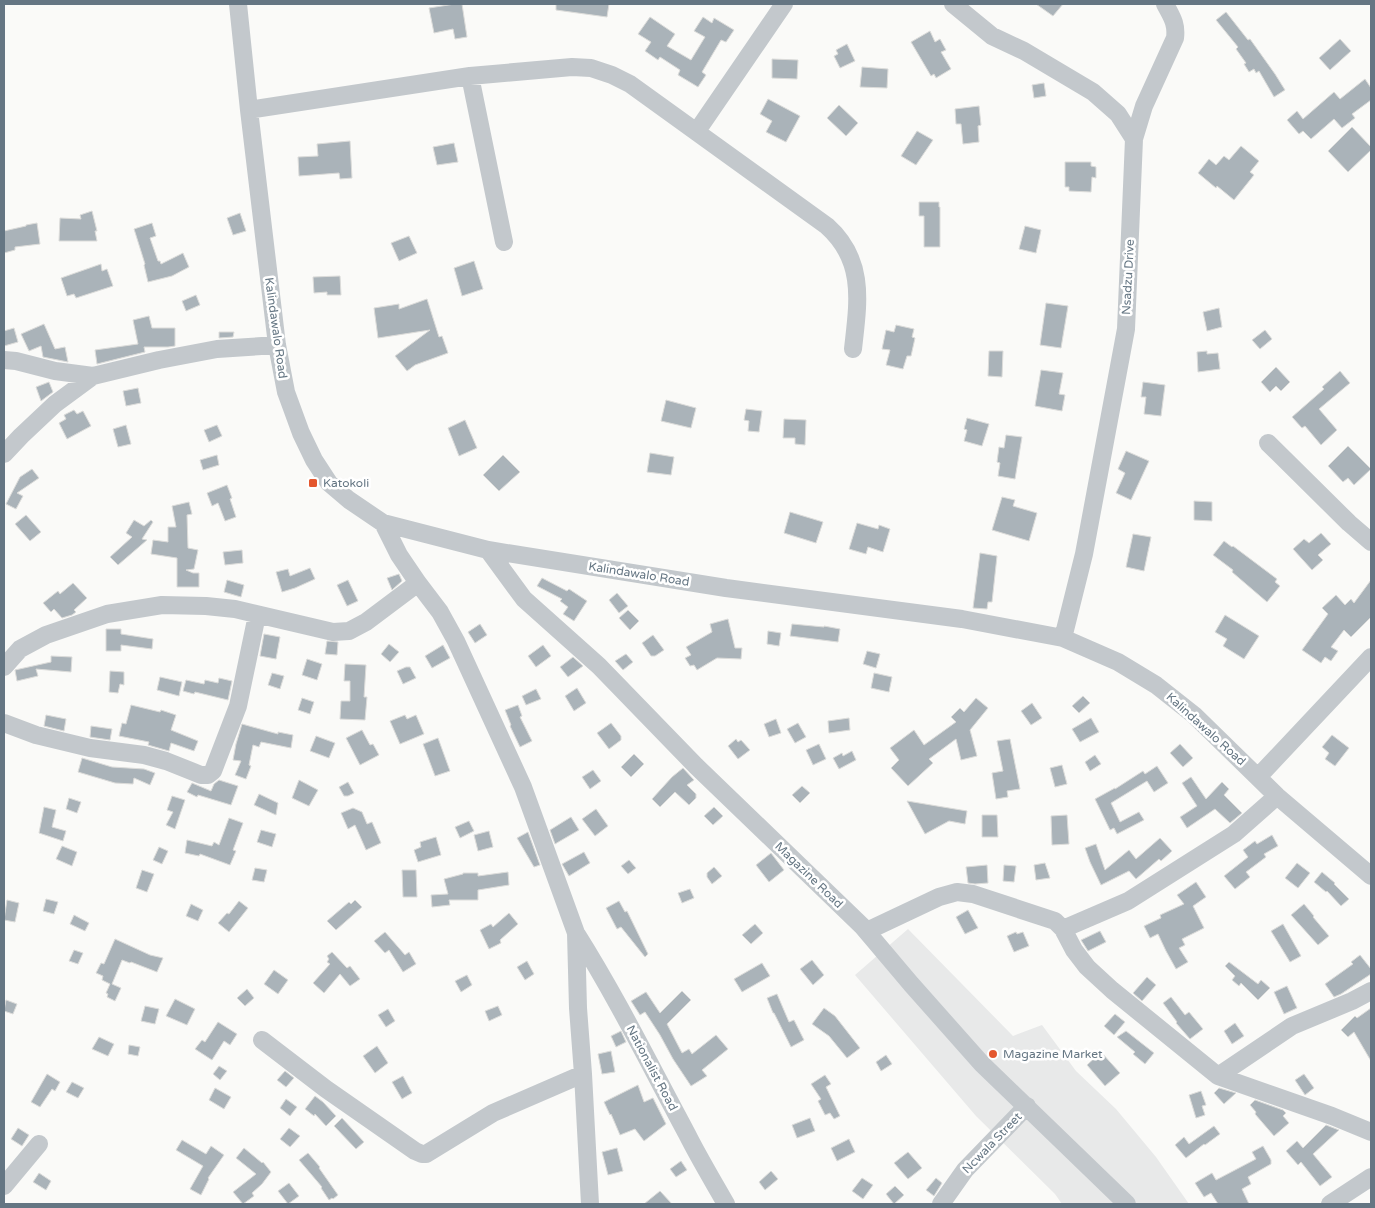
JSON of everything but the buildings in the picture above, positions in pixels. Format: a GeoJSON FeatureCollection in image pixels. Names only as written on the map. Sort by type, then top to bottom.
{"type":"FeatureCollection","features":[{"type":"Feature","properties":{"kind":"street","name":"Kalindawalo Road"},"geometry":{"type":"LineString","coordinates":[[238,4],[277,345],[286,392],[301,433],[314,460],[329,483],[349,500],[383,523],[488,550],[726,588],[962,619],[1062,638],[1118,662],[1156,684],[1194,715],[1277,796],[1371,876]]}},
{"type":"Feature","properties":{"kind":"street"},"geometry":{"type":"LineString","coordinates":[[698,131],[784,4]]}},
{"type":"Feature","properties":{"kind":"street"},"geometry":{"type":"LineString","coordinates":[[953,4],[992,36],[1024,51],[1094,92],[1118,114],[1134,139]]}},
{"type":"Feature","properties":{"kind":"street","name":"Nsadzu Drive"},"geometry":{"type":"LineString","coordinates":[[1062,638],[1084,554],[1126,329],[1134,139],[1144,106],[1174,38],[1176,29],[1165,4]]}},
{"type":"Feature","properties":{"kind":"street"},"geometry":{"type":"LineString","coordinates":[[249,110],[470,76],[572,67],[592,68],[612,75],[630,84],[698,131],[838,235],[854,266],[858,304],[853,349]]}},
{"type":"Feature","properties":{"kind":"street"},"geometry":{"type":"LineString","coordinates":[[470,76],[504,242]]}},
{"type":"Feature","properties":{"kind":"street"},"geometry":{"type":"LineString","coordinates":[[4,360],[16,361],[55,371],[93,376],[207,351],[277,345]]}},
{"type":"Feature","properties":{"kind":"street"},"geometry":{"type":"LineString","coordinates":[[4,454],[55,404],[93,376]]}},
{"type":"Feature","properties":{"kind":"street"},"geometry":{"type":"LineString","coordinates":[[1268,443],[1349,523],[1371,542]]}},
{"type":"Feature","properties":{"kind":"street"},"geometry":{"type":"LineString","coordinates":[[383,523],[399,555],[440,612],[456,642],[519,778],[576,933],[578,1008],[584,1074],[590,1204]]}},
{"type":"Feature","properties":{"kind":"street","name":"Magazine Road"},"geometry":{"type":"LineString","coordinates":[[488,550],[524,599],[599,666],[696,766],[867,932],[982,1064],[1127,1204]]}},
{"type":"Feature","properties":{"kind":"street"},"geometry":{"type":"LineString","coordinates":[[4,667],[20,649],[46,635],[107,614],[162,605],[235,609],[333,632],[349,631],[366,622],[418,583]]}},
{"type":"Feature","properties":{"kind":"street"},"geometry":{"type":"LineString","coordinates":[[4,723],[36,735],[90,748],[144,755],[166,761],[201,775],[208,775],[213,771],[238,706],[258,615]]}},
{"type":"Feature","properties":{"kind":"street"},"geometry":{"type":"LineString","coordinates":[[1258,777],[1371,658]]}},
{"type":"Feature","properties":{"kind":"street"},"geometry":{"type":"LineString","coordinates":[[1064,929],[1128,901],[1234,834],[1277,796]]}},
{"type":"Feature","properties":{"kind":"street"},"geometry":{"type":"LineString","coordinates":[[867,932],[939,897],[957,892],[973,894],[1055,921],[1064,929],[1074,950],[1093,973],[1218,1076],[1332,1116],[1371,1132]]}},
{"type":"Feature","properties":{"kind":"street","name":"Nationalist Road"},"geometry":{"type":"LineString","coordinates":[[576,933],[658,1078],[687,1136],[726,1204]]}},
{"type":"Feature","properties":{"kind":"street"},"geometry":{"type":"LineString","coordinates":[[1218,1076],[1292,1026],[1371,991]]}},
{"type":"Feature","properties":{"kind":"street"},"geometry":{"type":"LineString","coordinates":[[262,1040],[326,1089],[422,1154],[426,1154],[493,1113],[584,1074]]}},
{"type":"Feature","properties":{"kind":"street","name":"Ncwala Street"},"geometry":{"type":"LineString","coordinates":[[941,1204],[965,1170],[1027,1106]]}},
{"type":"Feature","properties":{"kind":"street"},"geometry":{"type":"LineString","coordinates":[[4,1186],[39,1144]]}},
{"type":"Feature","properties":{"kind":"street"},"geometry":{"type":"LineString","coordinates":[[1330,1204],[1371,1177]]}},
{"type":"Feature","properties":{"kind":"shaded area","name":"Magazine Market"},"geometry":{"type":"Polygon","coordinates":[[[908,929],[1013,1036],[1042,1025],[1076,1071],[1116,1109],[1156,1157],[1189,1204],[1062,1204],[1055,1194],[976,1116],[855,975],[908,929]]]}},
{"type":"Feature","properties":{"kind":"place","name":"Katokoli"},"geometry":{"type":"Point","coordinates":[313,483]}},
{"type":"Feature","properties":{"kind":"place","name":"Magazine Market"},"geometry":{"type":"Point","coordinates":[993,1054]}}]}
